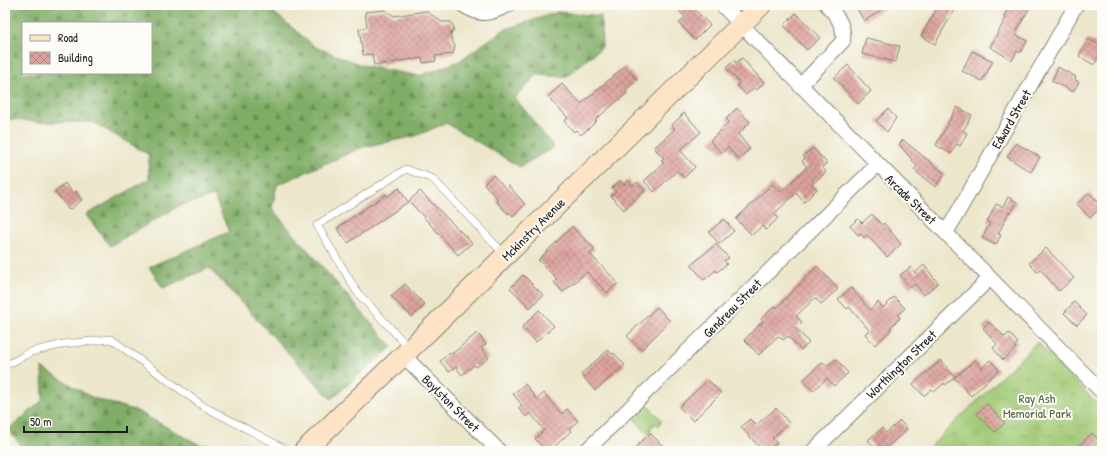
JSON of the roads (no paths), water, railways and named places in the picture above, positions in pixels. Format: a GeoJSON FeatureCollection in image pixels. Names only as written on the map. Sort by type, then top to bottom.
{"type":"FeatureCollection","features":[{"type":"Feature","properties":{"kind":"street"},"geometry":{"type":"LineString","coordinates":[[463,5],[476,13],[493,12],[508,5]]}},
{"type":"Feature","properties":{"kind":"street","name":"Arcade Street"},"geometry":{"type":"LineString","coordinates":[[722,5],[877,165],[1102,392]]}},
{"type":"Feature","properties":{"kind":"street","name":"Mckinstry Avenue"},"geometry":{"type":"LineString","coordinates":[[303,450],[407,353],[761,5]]}},
{"type":"Feature","properties":{"kind":"street"},"geometry":{"type":"LineString","coordinates":[[800,86],[843,41],[844,34],[842,25],[827,5]]}},
{"type":"Feature","properties":{"kind":"street","name":"Edward Street"},"geometry":{"type":"LineString","coordinates":[[946,233],[1076,5]]}},
{"type":"Feature","properties":{"kind":"street","name":"Gendreau Street"},"geometry":{"type":"LineString","coordinates":[[586,451],[877,165]]}},
{"type":"Feature","properties":{"kind":"street","name":"Worthington Street"},"geometry":{"type":"LineString","coordinates":[[813,451],[990,278]]}},
{"type":"Feature","properties":{"kind":"street","name":"Boylston Street"},"geometry":{"type":"LineString","coordinates":[[407,353],[499,451]]}},
{"type":"Feature","properties":{"kind":"lane"},"geometry":{"type":"LineString","coordinates":[[407,353],[357,292],[317,225],[406,169],[433,179],[505,256]]}},
{"type":"Feature","properties":{"kind":"lane"},"geometry":{"type":"LineString","coordinates":[[5,366],[31,352],[64,344],[111,339],[203,406],[303,450]]}},
{"type":"Feature","properties":{"kind":"park label","name":"Ray Ash Memorial Park"},"geometry":{"type":"Point","coordinates":[1037,406]}}]}
